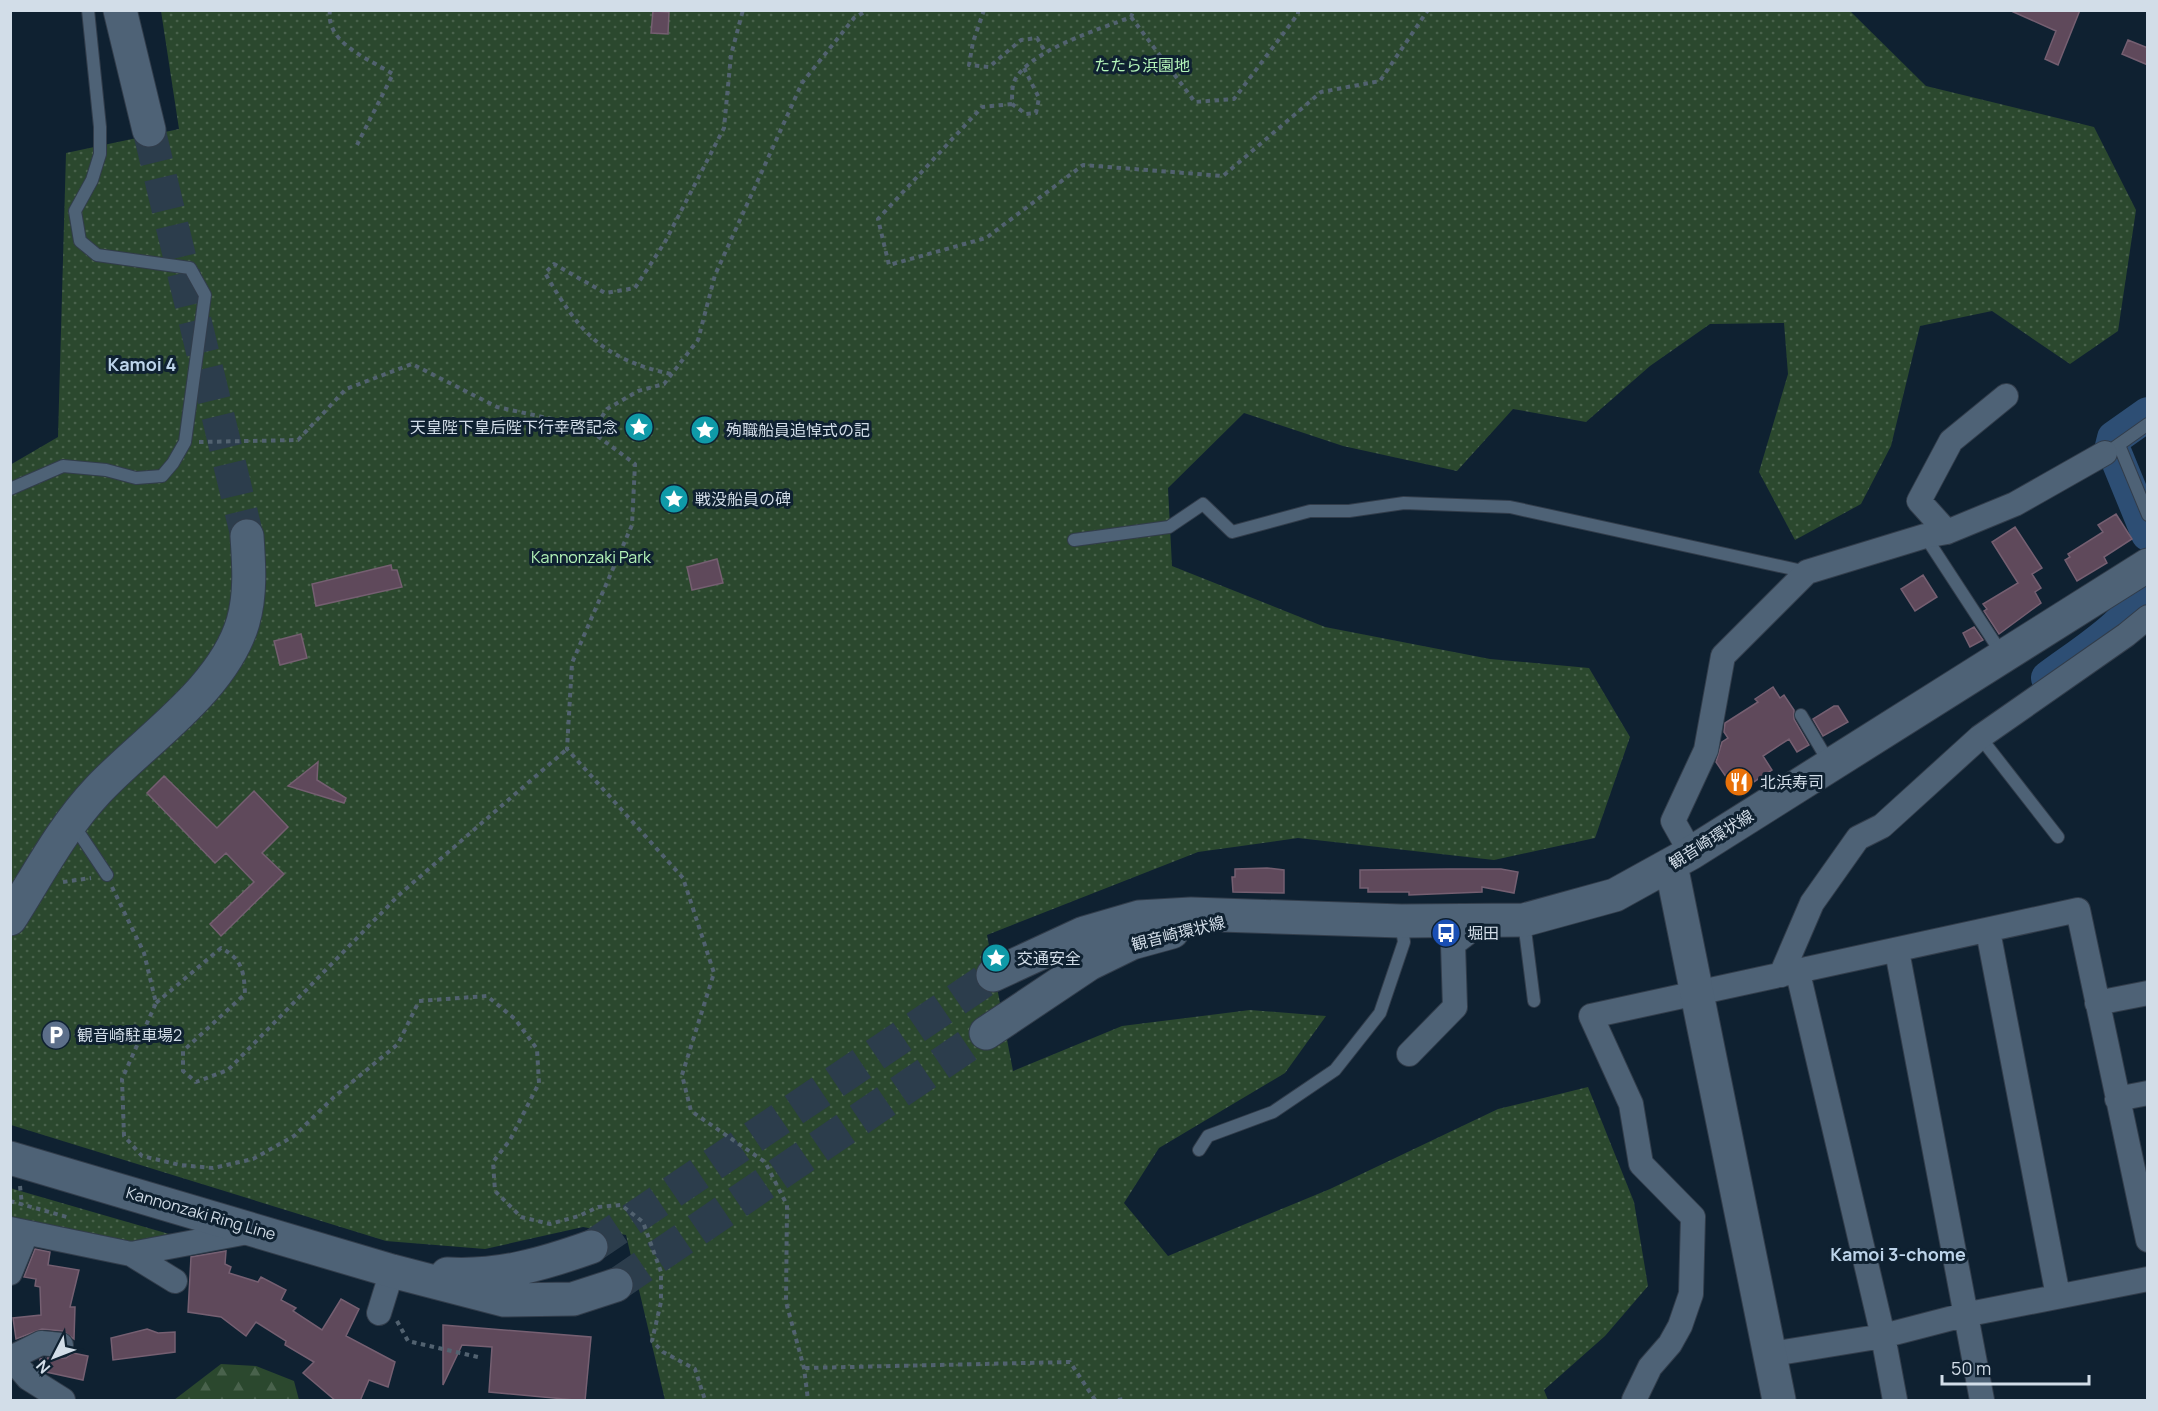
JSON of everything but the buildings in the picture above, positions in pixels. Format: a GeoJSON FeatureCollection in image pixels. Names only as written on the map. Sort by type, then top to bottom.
{"type":"FeatureCollection","features":[{"type":"Feature","properties":{"kind":"main road"},"geometry":{"type":"LineString","coordinates":[[120,10],[149,130]]}},
{"type":"Feature","properties":{"kind":"main road"},"geometry":{"type":"LineString","coordinates":[[10,919],[71,822],[98,791],[195,697],[225,663],[243,621],[249,580],[247,536]]}},
{"type":"Feature","properties":{"kind":"main road","name":"観音崎環状線"},"geometry":{"type":"LineString","coordinates":[[993,975],[1084,933],[1139,917],[1191,914],[1401,921],[1524,920],[1614,895],[1681,859],[2148,565]]}},
{"type":"Feature","properties":{"kind":"main road"},"geometry":{"type":"LineString","coordinates":[[1681,859],[1699,993],[1772,1354],[1779,1401]]}},
{"type":"Feature","properties":{"kind":"main road","name":"観音崎環状線"},"geometry":{"type":"LineString","coordinates":[[986,1033],[1089,964],[1132,943],[1191,927],[1250,916]]}},
{"type":"Feature","properties":{"kind":"main road","name":"Kannonzaki Ring Line"},"geometry":{"type":"LineString","coordinates":[[10,1158],[258,1229],[392,1271],[504,1300],[573,1299],[616,1285]]}},
{"type":"Feature","properties":{"kind":"main road","name":"Kannonzaki Ring Line"},"geometry":{"type":"LineString","coordinates":[[392,1271],[498,1274],[536,1266],[591,1247]]}},
{"type":"Feature","properties":{"kind":"street"},"geometry":{"type":"LineString","coordinates":[[1936,534],[1919,501],[1951,441],[2006,396]]}},
{"type":"Feature","properties":{"kind":"street"},"geometry":{"type":"LineString","coordinates":[[1681,859],[1673,821],[1706,750],[1723,656],[1808,572],[1936,534],[2015,504],[2112,449]]}},
{"type":"Feature","properties":{"kind":"street"},"geometry":{"type":"LineString","coordinates":[[1895,1401],[1883,1336],[1789,974],[1812,903],[1858,838],[1882,826],[1980,737],[2126,635],[2148,617]]}},
{"type":"Feature","properties":{"kind":"street"},"geometry":{"type":"LineString","coordinates":[[1634,1401],[1650,1366],[1670,1344],[1680,1326],[1691,1294],[1693,1217],[1641,1164],[1631,1104],[1590,1016],[2078,910],[2117,1100],[2143,1191],[2148,1240]]}},
{"type":"Feature","properties":{"kind":"street"},"geometry":{"type":"LineString","coordinates":[[1409,1054],[1455,1007],[1453,944],[1466,934],[1465,920]]}},
{"type":"Feature","properties":{"kind":"street"},"geometry":{"type":"LineString","coordinates":[[1988,931],[2058,1296]]}},
{"type":"Feature","properties":{"kind":"street"},"geometry":{"type":"LineString","coordinates":[[1897,951],[1982,1401]]}},
{"type":"Feature","properties":{"kind":"street"},"geometry":{"type":"LineString","coordinates":[[2097,1003],[2148,993]]}},
{"type":"Feature","properties":{"kind":"street"},"geometry":{"type":"LineString","coordinates":[[2117,1100],[2148,1093]]}},
{"type":"Feature","properties":{"kind":"street"},"geometry":{"type":"LineString","coordinates":[[130,1254],[258,1229]]}},
{"type":"Feature","properties":{"kind":"street"},"geometry":{"type":"LineString","coordinates":[[10,1273],[18,1232],[130,1254],[175,1281]]}},
{"type":"Feature","properties":{"kind":"street"},"geometry":{"type":"LineString","coordinates":[[379,1313],[392,1271]]}},
{"type":"Feature","properties":{"kind":"street"},"geometry":{"type":"LineString","coordinates":[[1772,1354],[1883,1336],[1964,1315],[2148,1279]]}},
{"type":"Feature","properties":{"kind":"street"},"geometry":{"type":"LineString","coordinates":[[61,1345],[40,1343],[22,1349],[28,1378],[63,1401]]}},
{"type":"Feature","properties":{"kind":"lane"},"geometry":{"type":"LineString","coordinates":[[10,489],[63,466],[106,470],[136,478],[162,476],[173,463],[185,442],[206,295],[190,268],[97,255],[80,241],[75,211],[92,180],[100,154],[98,106],[88,10]]}},
{"type":"Feature","properties":{"kind":"lane"},"geometry":{"type":"LineString","coordinates":[[2148,424],[2112,449],[2148,515]]}},
{"type":"Feature","properties":{"kind":"lane"},"geometry":{"type":"LineString","coordinates":[[1074,540],[1169,527],[1203,504],[1232,532],[1310,511],[1349,511],[1404,503],[1449,503],[1510,507],[1808,572]]}},
{"type":"Feature","properties":{"kind":"lane"},"geometry":{"type":"LineString","coordinates":[[1936,534],[2003,655]]}},
{"type":"Feature","properties":{"kind":"lane"},"geometry":{"type":"LineString","coordinates":[[1801,715],[1830,764]]}},
{"type":"Feature","properties":{"kind":"lane"},"geometry":{"type":"LineString","coordinates":[[1980,737],[2058,837]]}},
{"type":"Feature","properties":{"kind":"lane"},"geometry":{"type":"LineString","coordinates":[[71,822],[107,876]]}},
{"type":"Feature","properties":{"kind":"lane"},"geometry":{"type":"LineString","coordinates":[[1524,920],[1534,1002]]}},
{"type":"Feature","properties":{"kind":"lane"},"geometry":{"type":"LineString","coordinates":[[1199,1150],[1208,1136],[1273,1112],[1335,1070],[1380,1013],[1404,942],[1401,921]]}},
{"type":"Feature","properties":{"kind":"path"},"geometry":{"type":"LineString","coordinates":[[330,10],[329,21],[338,39],[393,74],[357,145]]}},
{"type":"Feature","properties":{"kind":"path"},"geometry":{"type":"LineString","coordinates":[[671,374],[648,369],[615,356],[586,334],[545,273],[554,264],[604,293],[635,288],[665,242],[724,128],[731,55],[743,10]]}},
{"type":"Feature","properties":{"kind":"path"},"geometry":{"type":"LineString","coordinates":[[592,432],[608,409],[638,391],[664,384],[698,340],[715,275],[802,83],[854,18],[868,10]]}},
{"type":"Feature","properties":{"kind":"path"},"geometry":{"type":"LineString","coordinates":[[984,10],[973,42],[969,65],[989,67],[1021,40],[1037,39],[1046,52]]}},
{"type":"Feature","properties":{"kind":"path"},"geometry":{"type":"LineString","coordinates":[[1012,104],[1014,84],[1024,68],[1046,52],[1131,17],[1134,10]]}},
{"type":"Feature","properties":{"kind":"path"},"geometry":{"type":"LineString","coordinates":[[1131,17],[1195,102],[1234,99],[1298,14],[1298,10]]}},
{"type":"Feature","properties":{"kind":"path"},"geometry":{"type":"LineString","coordinates":[[1024,68],[1039,98],[1036,113],[1026,114],[1012,104],[982,106],[879,219],[889,265],[986,238],[1083,165],[1223,177],[1321,92],[1380,81],[1428,10]]}},
{"type":"Feature","properties":{"kind":"path"},"geometry":{"type":"LineString","coordinates":[[185,442],[298,440],[346,389],[412,364],[497,407],[584,426],[635,464],[632,525],[572,663],[567,749],[683,878],[714,973],[682,1075],[692,1111],[765,1162],[787,1205],[786,1302],[804,1368],[808,1401]]}},
{"type":"Feature","properties":{"kind":"path"},"geometry":{"type":"LineString","coordinates":[[567,749],[400,894],[228,1070],[196,1082],[183,1071],[183,1051],[244,994],[244,975],[235,955],[221,948],[156,1003],[122,1079],[124,1136],[142,1156],[180,1165],[213,1168],[253,1159],[294,1136],[334,1097],[398,1044],[419,1001],[487,996],[515,1019],[537,1049],[539,1083],[510,1140],[494,1162],[495,1191],[521,1217],[550,1224],[579,1216],[598,1207],[621,1205],[643,1222],[661,1272],[661,1302],[652,1341],[663,1352],[695,1369],[705,1401]]}},
{"type":"Feature","properties":{"kind":"path"},"geometry":{"type":"LineString","coordinates":[[52,883],[107,876],[144,953],[156,1003]]}},
{"type":"Feature","properties":{"kind":"path"},"geometry":{"type":"LineString","coordinates":[[379,1313],[396,1319],[408,1341],[482,1358]]}},
{"type":"Feature","properties":{"kind":"path"},"geometry":{"type":"LineString","coordinates":[[804,1368],[1070,1362],[1095,1401]]}},
{"type":"Feature","properties":{"kind":"path"},"geometry":{"type":"LineString","coordinates":[[1118,1401],[1124,1399]]}},
{"type":"Feature","properties":{"kind":"green space","name":"Kannonzaki Park"},"geometry":{"type":"Polygon","coordinates":[[[161,11],[1850,11],[1926,86],[2094,127],[2136,210],[2118,331],[2070,364],[1992,311],[1920,326],[1891,446],[1861,504],[1795,540],[1759,472],[1788,374],[1784,323],[1710,324],[1650,366],[1586,422],[1513,409],[1457,471],[1343,446],[1244,413],[1168,488],[1172,566],[1325,627],[1490,659],[1589,668],[1630,737],[1595,838],[1494,860],[1298,838],[1198,852],[987,935],[1013,1071],[1122,1026],[1250,1010],[1326,1016],[1285,1073],[1159,1148],[1124,1203],[1168,1256],[1330,1189],[1498,1109],[1588,1087],[1634,1202],[1648,1286],[1605,1336],[1544,1390],[1548,1400],[665,1400],[626,1235],[583,1227],[485,1249],[386,1241],[11,1125],[10,465],[58,437],[66,153],[179,129],[161,11]]]}},
{"type":"Feature","properties":{"kind":"green space"},"geometry":{"type":"Polygon","coordinates":[[[10,1188],[169,1234],[130,1248],[11,1221],[10,1188]]]}},
{"type":"Feature","properties":{"kind":"green space"},"geometry":{"type":"Polygon","coordinates":[[[221,1364],[256,1366],[294,1381],[299,1400],[174,1400],[221,1364]]]}},
{"type":"Feature","properties":{"kind":"waterway"},"geometry":{"type":"LineString","coordinates":[[2148,414],[2114,438],[2112,446],[2148,534]]}},
{"type":"Feature","properties":{"kind":"waterway"},"geometry":{"type":"LineString","coordinates":[[2048,678],[2119,624],[2131,611],[2146,585]]}},
{"type":"Feature","properties":{"kind":"tunnel"},"geometry":{"type":"LineString","coordinates":[[149,130],[247,536]]}},
{"type":"Feature","properties":{"kind":"tunnel"},"geometry":{"type":"LineString","coordinates":[[591,1247],[993,975]]}},
{"type":"Feature","properties":{"kind":"tunnel"},"geometry":{"type":"LineString","coordinates":[[616,1285],[986,1033]]}},
{"type":"Feature","properties":{"kind":"place","name":"天皇陛下皇后陛下行幸啓記念"},"geometry":{"type":"Point","coordinates":[639,427]}},
{"type":"Feature","properties":{"kind":"place","name":"殉職船員追悼式の記"},"geometry":{"type":"Point","coordinates":[705,430]}},
{"type":"Feature","properties":{"kind":"place","name":"戦没船員の碑"},"geometry":{"type":"Point","coordinates":[674,499]}},
{"type":"Feature","properties":{"kind":"place","name":"北浜寿司"},"geometry":{"type":"Point","coordinates":[1739,782]}},
{"type":"Feature","properties":{"kind":"place","name":"堀田"},"geometry":{"type":"Point","coordinates":[1446,933]}},
{"type":"Feature","properties":{"kind":"place","name":"交通安全"},"geometry":{"type":"Point","coordinates":[996,958]}},
{"type":"Feature","properties":{"kind":"place","name":"観音崎駐車場2"},"geometry":{"type":"Point","coordinates":[56,1035]}},
{"type":"Feature","properties":{"kind":"district","name":"Kamoi 4"},"geometry":{"type":"Point","coordinates":[142,364]}},
{"type":"Feature","properties":{"kind":"district","name":"Kamoi 3-chome"},"geometry":{"type":"Point","coordinates":[1898,1254]}},
{"type":"Feature","properties":{"kind":"park label","name":"たたら浜園地"},"geometry":{"type":"Point","coordinates":[1142,65]}}]}
